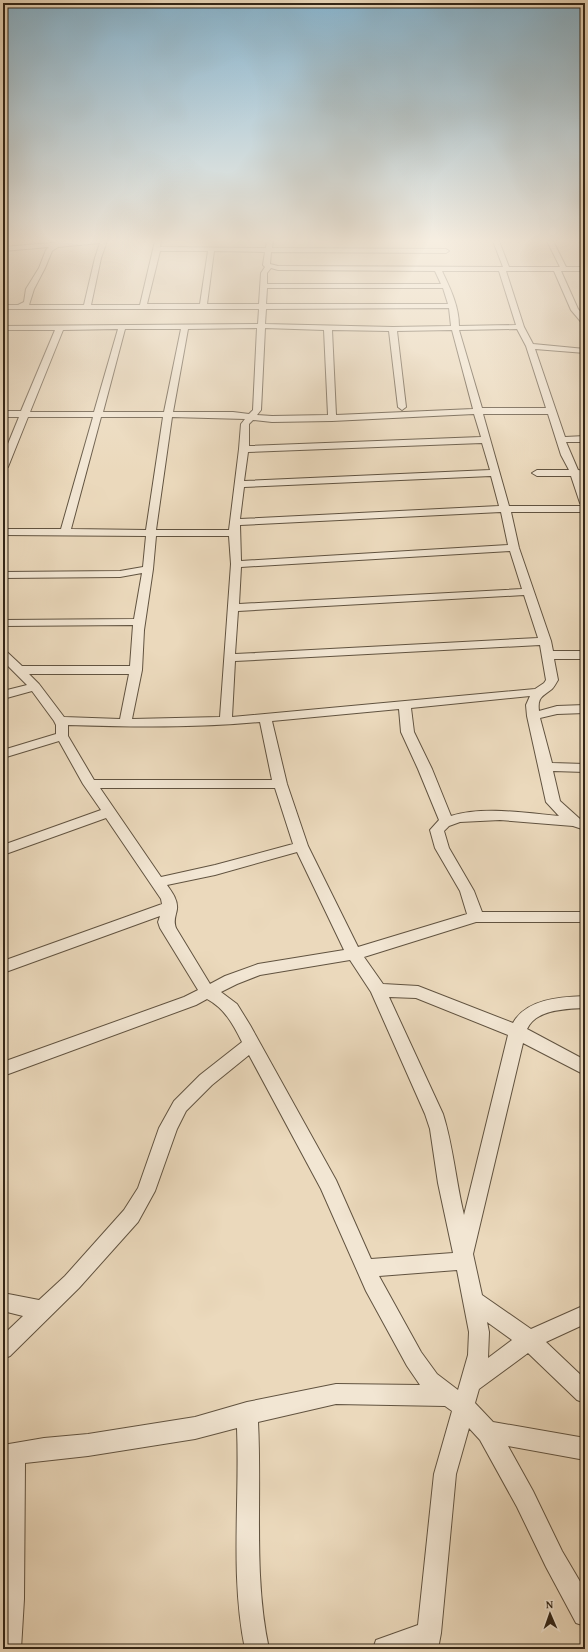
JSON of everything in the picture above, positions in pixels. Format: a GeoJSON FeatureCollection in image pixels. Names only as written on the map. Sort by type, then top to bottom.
{"type":"FeatureCollection","features":[{"type":"Feature","properties":{"kind":"street"},"geometry":{"type":"LineString","coordinates":[[229,721],[226,718],[236,564],[234,533],[244,449],[245,424],[257,410],[262,318]]}},
{"type":"Feature","properties":{"kind":"street"},"geometry":{"type":"LineString","coordinates":[[3,754],[61,728],[125,723],[229,721],[265,718],[538,692],[548,686],[552,680],[549,655],[514,548],[506,509],[477,411],[455,328],[455,318]]}},
{"type":"Feature","properties":{"kind":"street"},"geometry":{"type":"LineString","coordinates":[[518,318],[520,327],[530,346],[566,455],[575,473],[585,503]]}},
{"type":"Feature","properties":{"kind":"street"},"geometry":{"type":"LineString","coordinates":[[3,328],[262,326],[394,329],[520,327]]}},
{"type":"Feature","properties":{"kind":"street"},"geometry":{"type":"LineString","coordinates":[[125,723],[136,670],[139,622],[147,574],[151,532],[168,414],[185,327]]}},
{"type":"Feature","properties":{"kind":"street"},"geometry":{"type":"LineString","coordinates":[[328,327],[332,418]]}},
{"type":"Feature","properties":{"kind":"street"},"geometry":{"type":"LineString","coordinates":[[3,467],[60,328]]}},
{"type":"Feature","properties":{"kind":"street"},"geometry":{"type":"LineString","coordinates":[[66,533],[97,414],[122,328]]}},
{"type":"Feature","properties":{"kind":"street"},"geometry":{"type":"LineString","coordinates":[[394,329],[402,407]]}},
{"type":"Feature","properties":{"kind":"street"},"geometry":{"type":"LineString","coordinates":[[530,346],[585,350]]}},
{"type":"Feature","properties":{"kind":"street"},"geometry":{"type":"LineString","coordinates":[[402,407],[419,413]]}},
{"type":"Feature","properties":{"kind":"street"},"geometry":{"type":"LineString","coordinates":[[395,414],[402,407]]}},
{"type":"Feature","properties":{"kind":"street"},"geometry":{"type":"LineString","coordinates":[[3,414],[233,415],[272,419],[332,418],[477,411],[552,411]]}},
{"type":"Feature","properties":{"kind":"street"},"geometry":{"type":"LineString","coordinates":[[561,440],[585,439]]}},
{"type":"Feature","properties":{"kind":"street"},"geometry":{"type":"LineString","coordinates":[[244,449],[486,440]]}},
{"type":"Feature","properties":{"kind":"street"},"geometry":{"type":"LineString","coordinates":[[239,484],[495,473]]}},
{"type":"Feature","properties":{"kind":"street"},"geometry":{"type":"LineString","coordinates":[[537,473],[585,473]]}},
{"type":"Feature","properties":{"kind":"street"},"geometry":{"type":"LineString","coordinates":[[236,522],[506,509],[585,509]]}},
{"type":"Feature","properties":{"kind":"street"},"geometry":{"type":"LineString","coordinates":[[3,532],[234,533]]}},
{"type":"Feature","properties":{"kind":"street"},"geometry":{"type":"LineString","coordinates":[[236,564],[514,548]]}},
{"type":"Feature","properties":{"kind":"street"},"geometry":{"type":"LineString","coordinates":[[3,575],[147,574]]}},
{"type":"Feature","properties":{"kind":"street"},"geometry":{"type":"LineString","coordinates":[[232,608],[528,592]]}},
{"type":"Feature","properties":{"kind":"street"},"geometry":{"type":"LineString","coordinates":[[3,623],[139,622]]}},
{"type":"Feature","properties":{"kind":"street"},"geometry":{"type":"LineString","coordinates":[[229,658],[545,641]]}},
{"type":"Feature","properties":{"kind":"street"},"geometry":{"type":"LineString","coordinates":[[549,655],[585,654]]}},
{"type":"Feature","properties":{"kind":"street"},"geometry":{"type":"LineString","coordinates":[[10,663],[136,670]]}},
{"type":"Feature","properties":{"kind":"street"},"geometry":{"type":"LineString","coordinates":[[10,663],[35,687],[61,728],[90,784],[159,882],[170,901],[170,908],[166,922],[168,928],[207,992],[222,1000],[231,1008],[244,1029],[329,1186],[365,1268],[414,1359],[430,1381],[456,1401],[488,1432],[525,1499],[554,1559],[585,1614]]}},
{"type":"Feature","properties":{"kind":"street"},"geometry":{"type":"LineString","coordinates":[[3,695],[35,687]]}},
{"type":"Feature","properties":{"kind":"street"},"geometry":{"type":"LineString","coordinates":[[538,692],[532,705],[532,716],[546,767],[553,802],[558,808],[580,824]]}},
{"type":"Feature","properties":{"kind":"street"},"geometry":{"type":"LineString","coordinates":[[405,705],[403,718],[406,733],[424,767],[446,820]]}},
{"type":"Feature","properties":{"kind":"street"},"geometry":{"type":"LineString","coordinates":[[532,716],[557,710],[585,709]]}},
{"type":"Feature","properties":{"kind":"street"},"geometry":{"type":"LineString","coordinates":[[265,718],[280,784],[301,846],[354,954],[378,990],[434,1114],[439,1129],[447,1183],[479,1332],[478,1355],[470,1383]]}},
{"type":"Feature","properties":{"kind":"street"},"geometry":{"type":"LineString","coordinates":[[546,767],[585,768]]}},
{"type":"Feature","properties":{"kind":"street"},"geometry":{"type":"LineString","coordinates":[[90,784],[280,784]]}},
{"type":"Feature","properties":{"kind":"street"},"geometry":{"type":"LineString","coordinates":[[3,850],[107,809],[120,785]]}},
{"type":"Feature","properties":{"kind":"street"},"geometry":{"type":"LineString","coordinates":[[476,917],[467,891],[442,848],[436,830],[442,821],[460,817],[495,816],[580,824]]}},
{"type":"Feature","properties":{"kind":"street"},"geometry":{"type":"LineString","coordinates":[[159,882],[215,870],[301,846]]}},
{"type":"Feature","properties":{"kind":"street"},"geometry":{"type":"LineString","coordinates":[[3,966],[170,908]]}},
{"type":"Feature","properties":{"kind":"street"},"geometry":{"type":"LineString","coordinates":[[3,1069],[183,1004],[231,980],[258,970],[354,954],[476,917],[585,917]]}},
{"type":"Feature","properties":{"kind":"street"},"geometry":{"type":"LineString","coordinates":[[378,990],[418,992],[517,1032],[585,1068]]}},
{"type":"Feature","properties":{"kind":"street"},"geometry":{"type":"LineString","coordinates":[[463,1259],[517,1032],[524,1019],[533,1012],[546,1006],[585,1002]]}},
{"type":"Feature","properties":{"kind":"street"},"geometry":{"type":"LineString","coordinates":[[3,1349],[72,1282],[131,1216],[146,1191],[168,1128],[180,1106],[206,1080],[251,1044]]}},
{"type":"Feature","properties":{"kind":"street"},"geometry":{"type":"LineString","coordinates":[[365,1268],[463,1259]]}},
{"type":"Feature","properties":{"kind":"street"},"geometry":{"type":"LineString","coordinates":[[473,1300],[529,1340],[585,1393]]}},
{"type":"Feature","properties":{"kind":"street"},"geometry":{"type":"LineString","coordinates":[[3,1302],[42,1310]]}},
{"type":"Feature","properties":{"kind":"street"},"geometry":{"type":"LineString","coordinates":[[385,1649],[428,1641],[445,1474],[456,1401],[470,1383],[529,1340],[585,1314]]}},
{"type":"Feature","properties":{"kind":"street"},"geometry":{"type":"LineString","coordinates":[[9,1649],[12,1599],[9,1455],[44,1449],[88,1445],[195,1428],[247,1413],[336,1394],[456,1401]]}},
{"type":"Feature","properties":{"kind":"street"},"geometry":{"type":"LineString","coordinates":[[247,1413],[249,1488],[247,1542],[248,1588],[252,1626],[257,1649]]}},
{"type":"Feature","properties":{"kind":"street"},"geometry":{"type":"LineString","coordinates":[[488,1432],[532,1438],[585,1449]]}}]}
